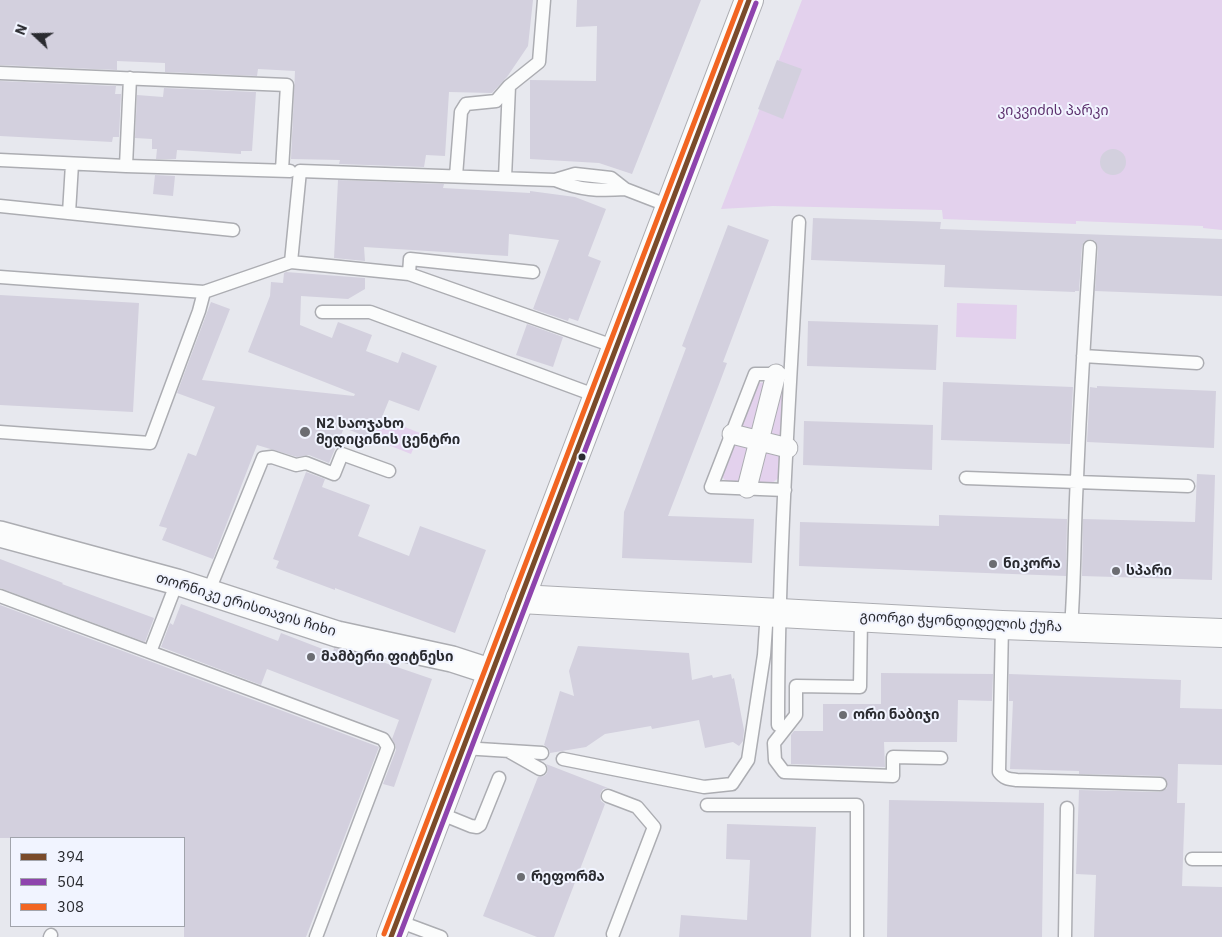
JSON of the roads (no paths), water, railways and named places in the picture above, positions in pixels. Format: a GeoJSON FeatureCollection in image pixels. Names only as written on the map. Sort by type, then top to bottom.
{"type":"FeatureCollection","features":[{"type":"Feature","properties":{"kind":"main road"},"geometry":{"type":"LineString","coordinates":[[394,929],[749,0]]}},
{"type":"Feature","properties":{"kind":"main road","name":"გიორგი ჭყონდიდელის ქუჩა"},"geometry":{"type":"LineString","coordinates":[[520,598],[1002,625],[1222,633]]}},
{"type":"Feature","properties":{"kind":"street"},"geometry":{"type":"LineString","coordinates":[[747,488],[759,440],[784,374]]}},
{"type":"Feature","properties":{"kind":"street"},"geometry":{"type":"LineString","coordinates":[[732,434],[788,448]]}},
{"type":"Feature","properties":{"kind":"street","name":"თორნიკე ერისთავის ჩიხი"},"geometry":{"type":"LineString","coordinates":[[0,534],[177,582],[337,634],[452,659],[492,672]]}},
{"type":"Feature","properties":{"kind":"lane"},"geometry":{"type":"LineString","coordinates":[[456,176],[461,112],[466,104],[496,101],[509,86],[539,62],[544,0]]}},
{"type":"Feature","properties":{"kind":"lane"},"geometry":{"type":"LineString","coordinates":[[0,73],[287,85],[282,170]]}},
{"type":"Feature","properties":{"kind":"lane"},"geometry":{"type":"LineString","coordinates":[[126,166],[130,78]]}},
{"type":"Feature","properties":{"kind":"lane"},"geometry":{"type":"LineString","coordinates":[[505,178],[509,86]]}},
{"type":"Feature","properties":{"kind":"lane"},"geometry":{"type":"LineString","coordinates":[[0,160],[555,180],[574,188],[625,189],[670,206]]}},
{"type":"Feature","properties":{"kind":"lane"},"geometry":{"type":"LineString","coordinates":[[69,213],[72,164]]}},
{"type":"Feature","properties":{"kind":"lane"},"geometry":{"type":"LineString","coordinates":[[291,262],[300,171]]}},
{"type":"Feature","properties":{"kind":"lane"},"geometry":{"type":"LineString","coordinates":[[0,206],[233,230]]}},
{"type":"Feature","properties":{"kind":"lane"},"geometry":{"type":"LineString","coordinates":[[562,759],[704,787],[732,784],[748,760],[764,655],[773,612],[785,490],[788,448],[784,374],[799,222]]}},
{"type":"Feature","properties":{"kind":"lane"},"geometry":{"type":"LineString","coordinates":[[1071,627],[1076,481],[1090,247]]}},
{"type":"Feature","properties":{"kind":"lane"},"geometry":{"type":"LineString","coordinates":[[409,274],[410,259],[533,272]]}},
{"type":"Feature","properties":{"kind":"lane"},"geometry":{"type":"LineString","coordinates":[[0,277],[204,292],[291,262],[409,274],[616,347]]}},
{"type":"Feature","properties":{"kind":"lane"},"geometry":{"type":"LineString","coordinates":[[0,432],[150,443],[199,311],[204,292]]}},
{"type":"Feature","properties":{"kind":"lane"},"geometry":{"type":"LineString","coordinates":[[322,312],[370,312],[597,396]]}},
{"type":"Feature","properties":{"kind":"lane"},"geometry":{"type":"LineString","coordinates":[[1083,356],[1197,363]]}},
{"type":"Feature","properties":{"kind":"lane"},"geometry":{"type":"LineString","coordinates":[[784,374],[755,374],[711,487],[785,490]]}},
{"type":"Feature","properties":{"kind":"lane"},"geometry":{"type":"LineString","coordinates":[[208,592],[263,458],[272,457],[296,465],[306,463],[334,474],[342,454],[389,472]]}},
{"type":"Feature","properties":{"kind":"lane"},"geometry":{"type":"LineString","coordinates":[[966,478],[1188,486]]}},
{"type":"Feature","properties":{"kind":"lane"},"geometry":{"type":"LineString","coordinates":[[150,652],[177,582]]}},
{"type":"Feature","properties":{"kind":"lane"},"geometry":{"type":"LineString","coordinates":[[0,596],[383,739],[388,747],[316,937]]}},
{"type":"Feature","properties":{"kind":"lane"},"geometry":{"type":"LineString","coordinates":[[773,612],[778,725]]}},
{"type":"Feature","properties":{"kind":"lane"},"geometry":{"type":"LineString","coordinates":[[861,617],[860,687],[796,686],[796,715],[774,743],[775,760],[784,772],[892,776],[893,757],[941,758]]}},
{"type":"Feature","properties":{"kind":"lane"},"geometry":{"type":"LineString","coordinates":[[1002,625],[999,772],[1002,776],[1007,779],[1017,780],[1160,784]]}},
{"type":"Feature","properties":{"kind":"lane"},"geometry":{"type":"LineString","coordinates":[[463,748],[542,753]]}},
{"type":"Feature","properties":{"kind":"lane"},"geometry":{"type":"LineString","coordinates":[[506,750],[540,769]]}},
{"type":"Feature","properties":{"kind":"lane"},"geometry":{"type":"LineString","coordinates":[[439,812],[477,827],[480,825],[499,778]]}},
{"type":"Feature","properties":{"kind":"lane"},"geometry":{"type":"LineString","coordinates":[[608,796],[637,807],[654,827],[613,934]]}},
{"type":"Feature","properties":{"kind":"lane"},"geometry":{"type":"LineString","coordinates":[[707,805],[857,805],[857,937]]}},
{"type":"Feature","properties":{"kind":"lane"},"geometry":{"type":"LineString","coordinates":[[1065,937],[1067,808]]}},
{"type":"Feature","properties":{"kind":"lane"},"geometry":{"type":"LineString","coordinates":[[1192,859],[1222,859]]}},
{"type":"Feature","properties":{"kind":"lane"},"geometry":{"type":"LineString","coordinates":[[394,929],[441,937]]}},
{"type":"Feature","properties":{"kind":"place","name":"N2 საოჯახო მედიცინის ცენტრი"},"geometry":{"type":"Point","coordinates":[305,432]}},
{"type":"Feature","properties":{"kind":"place","name":"ნიკორა"},"geometry":{"type":"Point","coordinates":[993,564]}},
{"type":"Feature","properties":{"kind":"place","name":"სპარი"},"geometry":{"type":"Point","coordinates":[1116,571]}},
{"type":"Feature","properties":{"kind":"place","name":"მამბერი ფიტნესი"},"geometry":{"type":"Point","coordinates":[311,657]}},
{"type":"Feature","properties":{"kind":"place","name":"ორი ნაბიჯი"},"geometry":{"type":"Point","coordinates":[843,715]}},
{"type":"Feature","properties":{"kind":"place","name":"რეფორმა"},"geometry":{"type":"Point","coordinates":[521,877]}},
{"type":"Feature","properties":{"kind":"park label","name":"კიკვიძის პარკი"},"geometry":{"type":"Point","coordinates":[1053,111]}}]}
